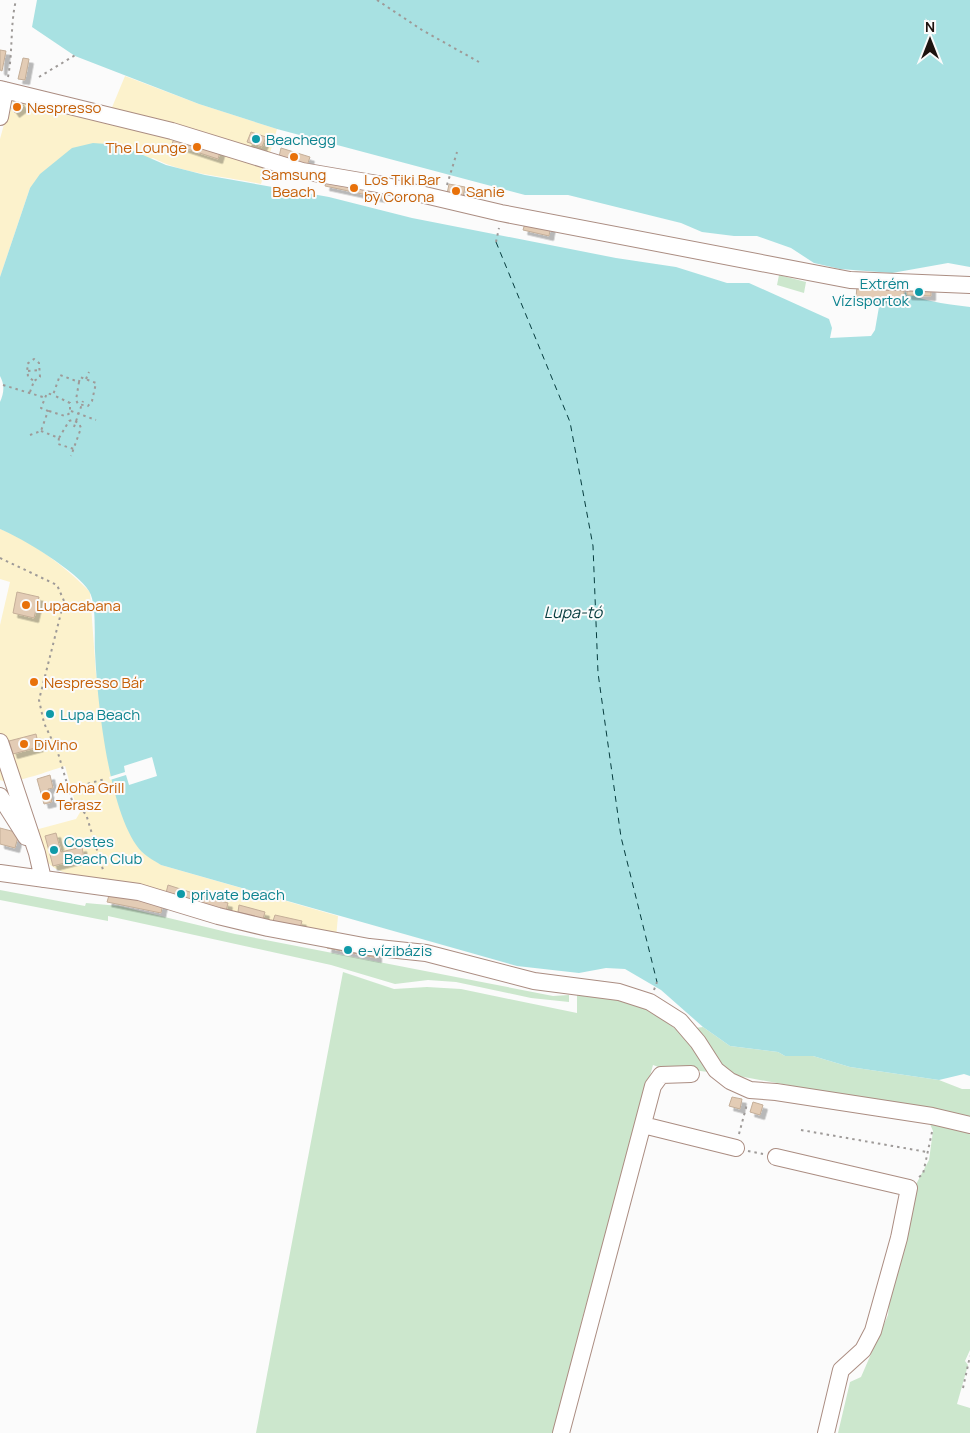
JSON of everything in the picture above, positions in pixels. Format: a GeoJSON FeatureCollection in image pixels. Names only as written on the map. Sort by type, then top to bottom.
{"type":"FeatureCollection","features":[{"type":"Feature","properties":{"kind":"street"},"geometry":{"type":"LineString","coordinates":[[0,117],[2,90],[172,131],[302,171],[442,199],[501,213],[850,280],[970,285]]}},
{"type":"Feature","properties":{"kind":"street"},"geometry":{"type":"LineString","coordinates":[[0,742],[6,773],[37,853],[43,879]]}},
{"type":"Feature","properties":{"kind":"street"},"geometry":{"type":"LineString","coordinates":[[0,796],[37,853]]}},
{"type":"Feature","properties":{"kind":"street"},"geometry":{"type":"LineString","coordinates":[[0,873],[139,892],[218,916],[268,928],[369,947],[426,953],[534,981],[619,992],[650,1002],[680,1021],[698,1042],[716,1070],[730,1081],[750,1090],[776,1092],[932,1116],[970,1125]]}},
{"type":"Feature","properties":{"kind":"street"},"geometry":{"type":"LineString","coordinates":[[561,1433],[653,1086],[661,1075],[691,1074]]}},
{"type":"Feature","properties":{"kind":"street"},"geometry":{"type":"LineString","coordinates":[[643,1125],[736,1148]]}},
{"type":"Feature","properties":{"kind":"street"},"geometry":{"type":"LineString","coordinates":[[776,1158],[909,1188],[894,1255],[873,1331],[863,1350],[841,1370],[826,1433]]}},
{"type":"Feature","properties":{"kind":"path"},"geometry":{"type":"LineString","coordinates":[[2,90],[12,52],[12,19],[16,0]]}},
{"type":"Feature","properties":{"kind":"path"},"geometry":{"type":"LineString","coordinates":[[377,0],[422,30],[479,62]]}},
{"type":"Feature","properties":{"kind":"path"},"geometry":{"type":"LineString","coordinates":[[39,77],[77,54]]}},
{"type":"Feature","properties":{"kind":"path"},"geometry":{"type":"LineString","coordinates":[[442,199],[457,152]]}},
{"type":"Feature","properties":{"kind":"path"},"geometry":{"type":"LineString","coordinates":[[3,385],[29,395],[34,381],[39,379],[39,363],[34,359],[27,364],[28,378],[34,381]]}},
{"type":"Feature","properties":{"kind":"path"},"geometry":{"type":"LineString","coordinates":[[28,371],[40,370]]}},
{"type":"Feature","properties":{"kind":"path"},"geometry":{"type":"LineString","coordinates":[[86,380],[89,372]]}},
{"type":"Feature","properties":{"kind":"path"},"geometry":{"type":"LineString","coordinates":[[53,395],[60,375],[79,382]]}},
{"type":"Feature","properties":{"kind":"path"},"geometry":{"type":"LineString","coordinates":[[80,377],[96,384],[92,401],[88,406],[81,406],[76,400],[80,377]]}},
{"type":"Feature","properties":{"kind":"path"},"geometry":{"type":"LineString","coordinates":[[30,392],[46,398]]}},
{"type":"Feature","properties":{"kind":"path"},"geometry":{"type":"LineString","coordinates":[[47,393],[70,403],[71,411],[65,416],[42,408],[47,393]]}},
{"type":"Feature","properties":{"kind":"path"},"geometry":{"type":"LineString","coordinates":[[74,427],[83,401]]}},
{"type":"Feature","properties":{"kind":"path"},"geometry":{"type":"LineString","coordinates":[[41,431],[48,410]]}},
{"type":"Feature","properties":{"kind":"path"},"geometry":{"type":"LineString","coordinates":[[71,411],[96,420]]}},
{"type":"Feature","properties":{"kind":"path"},"geometry":{"type":"LineString","coordinates":[[76,421],[68,421],[58,444],[77,450]]}},
{"type":"Feature","properties":{"kind":"path"},"geometry":{"type":"LineString","coordinates":[[71,456],[80,428],[76,421]]}},
{"type":"Feature","properties":{"kind":"path"},"geometry":{"type":"LineString","coordinates":[[30,435],[41,431],[59,438]]}},
{"type":"Feature","properties":{"kind":"path"},"geometry":{"type":"LineString","coordinates":[[0,558],[57,585],[64,601],[39,700],[44,723],[58,753],[73,804],[86,814],[108,887]]}},
{"type":"Feature","properties":{"kind":"path"},"geometry":{"type":"LineString","coordinates":[[69,790],[105,779]]}},
{"type":"Feature","properties":{"kind":"path"},"geometry":{"type":"LineString","coordinates":[[750,1090],[736,1148],[776,1158]]}},
{"type":"Feature","properties":{"kind":"path"},"geometry":{"type":"LineString","coordinates":[[801,1130],[927,1152]]}},
{"type":"Feature","properties":{"kind":"path"},"geometry":{"type":"LineString","coordinates":[[909,1188],[922,1174],[932,1132]]}},
{"type":"Feature","properties":{"kind":"path"},"geometry":{"type":"LineString","coordinates":[[963,1388],[970,1356]]}},
{"type":"Feature","properties":{"kind":"green space"},"geometry":{"type":"Polygon","coordinates":[[[779,275],[806,282],[804,293],[777,285],[779,275]]]}},
{"type":"Feature","properties":{"kind":"green space"},"geometry":{"type":"Polygon","coordinates":[[[0,890],[85,906],[86,903],[119,906],[235,934],[553,996],[569,995],[569,1002],[531,998],[456,982],[428,980],[395,984],[331,965],[108,916],[108,921],[0,900],[0,890]]]}},
{"type":"Feature","properties":{"kind":"green space"},"geometry":{"type":"Polygon","coordinates":[[[343,972],[394,989],[427,987],[461,989],[577,1013],[577,993],[591,993],[648,1008],[677,1030],[703,1027],[730,1046],[778,1052],[785,1056],[813,1056],[850,1067],[939,1080],[962,1089],[970,1089],[970,1350],[965,1361],[968,1365],[957,1404],[970,1408],[970,1433],[838,1433],[850,1382],[861,1377],[888,1315],[898,1218],[929,1160],[933,1131],[924,1110],[733,1075],[684,1069],[667,1070],[653,1065],[583,1316],[554,1433],[256,1433],[343,972]]]}},
{"type":"Feature","properties":{"kind":"sand"},"geometry":{"type":"Polygon","coordinates":[[[125,76],[199,104],[277,129],[261,184],[192,172],[153,158],[30,188],[0,277],[0,139],[10,102],[19,100],[108,117],[125,76]]]}},
{"type":"Feature","properties":{"kind":"sand","name":"Lupa Beach"},"geometry":{"type":"Polygon","coordinates":[[[0,529],[37,548],[70,573],[90,592],[96,674],[142,852],[161,865],[338,916],[336,938],[84,879],[49,864],[42,852],[35,830],[76,819],[82,809],[75,802],[65,766],[13,781],[0,780],[0,625],[10,582],[0,579],[0,529]]]}},
{"type":"Feature","properties":{"kind":"water"},"geometry":{"type":"Polygon","coordinates":[[[37,0],[970,0],[970,267],[948,263],[892,273],[840,269],[814,263],[791,248],[757,236],[734,236],[702,232],[681,223],[568,195],[525,195],[277,129],[199,104],[75,56],[32,27],[37,0]]]}},
{"type":"Feature","properties":{"kind":"water","name":"Lupa-tó"},"geometry":{"type":"Polygon","coordinates":[[[93,143],[120,145],[166,165],[205,175],[329,197],[412,218],[616,258],[676,267],[727,283],[749,283],[829,319],[832,328],[830,338],[871,336],[875,330],[880,301],[896,293],[902,292],[931,301],[970,307],[970,1076],[964,1074],[939,1080],[850,1067],[813,1056],[785,1056],[778,1052],[730,1046],[703,1027],[661,990],[625,969],[606,968],[579,973],[517,966],[161,865],[142,852],[131,836],[121,813],[107,757],[99,698],[92,596],[83,583],[62,565],[22,540],[0,529],[0,402],[3,383],[0,376],[0,277],[30,188],[40,174],[72,148],[93,143]]]}},
{"type":"Feature","properties":{"kind":"pier"},"geometry":{"type":"Polygon","coordinates":[[[152,757],[157,776],[129,785],[126,775],[110,780],[109,777],[125,772],[124,766],[152,757]]]}},
{"type":"Feature","properties":{"kind":"building"},"geometry":{"type":"Polygon","coordinates":[[[0,50],[6,51],[2,71],[0,70],[0,50]]]}},
{"type":"Feature","properties":{"kind":"building"},"geometry":{"type":"Polygon","coordinates":[[[23,58],[29,59],[25,80],[18,79],[23,58]]]}},
{"type":"Feature","properties":{"kind":"building","name":"Nespresso"},"geometry":{"type":"Polygon","coordinates":[[[19,100],[23,107],[15,113],[10,106],[19,100]]]}},
{"type":"Feature","properties":{"kind":"building","name":"Beachegg"},"geometry":{"type":"Polygon","coordinates":[[[251,132],[266,137],[262,147],[247,142],[251,132]]]}},
{"type":"Feature","properties":{"kind":"building","name":"The Lounge"},"geometry":{"type":"Polygon","coordinates":[[[175,135],[221,149],[218,159],[172,144],[175,135]]]}},
{"type":"Feature","properties":{"kind":"building","name":"Samsung Beach"},"geometry":{"type":"Polygon","coordinates":[[[281,148],[310,157],[307,166],[279,157],[281,148]]]}},
{"type":"Feature","properties":{"kind":"building","name":"Los Tiki Bar by Corona"},"geometry":{"type":"Polygon","coordinates":[[[327,178],[382,190],[381,198],[325,186],[327,178]]]}},
{"type":"Feature","properties":{"kind":"building","name":"Sanie"},"geometry":{"type":"Polygon","coordinates":[[[449,184],[465,187],[463,197],[447,194],[449,184]]]}},
{"type":"Feature","properties":{"kind":"building"},"geometry":{"type":"Polygon","coordinates":[[[526,220],[551,225],[549,236],[523,230],[526,220]]]}},
{"type":"Feature","properties":{"kind":"building"},"geometry":{"type":"Polygon","coordinates":[[[857,286],[904,286],[904,299],[856,298],[857,286]]]}},
{"type":"Feature","properties":{"kind":"building","name":"Extrém Vízisportok"},"geometry":{"type":"Polygon","coordinates":[[[907,287],[931,288],[931,296],[907,295],[907,287]]]}},
{"type":"Feature","properties":{"kind":"building","name":"Lupacabana"},"geometry":{"type":"Polygon","coordinates":[[[17,592],[39,597],[34,618],[13,613],[17,592]]]}},
{"type":"Feature","properties":{"kind":"building","name":"DiVino"},"geometry":{"type":"Polygon","coordinates":[[[36,734],[39,747],[13,754],[9,741],[36,734]]]}},
{"type":"Feature","properties":{"kind":"building","name":"Aloha Grill Terasz"},"geometry":{"type":"Polygon","coordinates":[[[50,775],[53,788],[48,789],[52,802],[44,804],[37,779],[50,775]]]}},
{"type":"Feature","properties":{"kind":"building"},"geometry":{"type":"Polygon","coordinates":[[[0,828],[19,833],[15,848],[0,844],[0,828]]]}},
{"type":"Feature","properties":{"kind":"building","name":"Costes Beach Club"},"geometry":{"type":"Polygon","coordinates":[[[56,833],[61,852],[82,847],[84,858],[53,866],[45,836],[56,833]]]}},
{"type":"Feature","properties":{"kind":"building","name":"private beach"},"geometry":{"type":"Polygon","coordinates":[[[168,885],[196,894],[193,902],[166,893],[168,885]]]}},
{"type":"Feature","properties":{"kind":"building"},"geometry":{"type":"Polygon","coordinates":[[[110,892],[163,903],[161,913],[107,902],[110,892]]]}},
{"type":"Feature","properties":{"kind":"building","name":"private beach"},"geometry":{"type":"Polygon","coordinates":[[[202,896],[228,903],[226,911],[200,903],[202,896]]]}},
{"type":"Feature","properties":{"kind":"building","name":"private beach"},"geometry":{"type":"Polygon","coordinates":[[[239,905],[265,912],[263,919],[238,912],[239,905]]]}},
{"type":"Feature","properties":{"kind":"building","name":"private beach"},"geometry":{"type":"Polygon","coordinates":[[[275,915],[302,921],[300,928],[273,921],[275,915]]]}},
{"type":"Feature","properties":{"kind":"building","name":"e-vízibázis"},"geometry":{"type":"Polygon","coordinates":[[[328,943],[377,952],[377,958],[327,948],[328,943]]]}},
{"type":"Feature","properties":{"kind":"building"},"geometry":{"type":"Polygon","coordinates":[[[732,1097],[742,1099],[740,1109],[729,1106],[732,1097]]]}},
{"type":"Feature","properties":{"kind":"building"},"geometry":{"type":"Polygon","coordinates":[[[753,1102],[763,1105],[760,1115],[750,1112],[753,1102]]]}},
{"type":"Feature","properties":{"kind":"ferry route"},"geometry":{"type":"LineString","coordinates":[[496,242],[570,422],[593,546],[598,673],[621,837],[657,982]]}},
{"type":"Feature","properties":{"kind":"place","name":"Nespresso"},"geometry":{"type":"Point","coordinates":[17,107]}},
{"type":"Feature","properties":{"kind":"place","name":"Beachegg"},"geometry":{"type":"Point","coordinates":[256,139]}},
{"type":"Feature","properties":{"kind":"place","name":"The Lounge"},"geometry":{"type":"Point","coordinates":[197,147]}},
{"type":"Feature","properties":{"kind":"place","name":"Samsung Beach"},"geometry":{"type":"Point","coordinates":[294,157]}},
{"type":"Feature","properties":{"kind":"place","name":"Los Tiki Bar by Corona"},"geometry":{"type":"Point","coordinates":[354,188]}},
{"type":"Feature","properties":{"kind":"place","name":"Sanie"},"geometry":{"type":"Point","coordinates":[456,191]}},
{"type":"Feature","properties":{"kind":"place","name":"Extrém Vízisportok"},"geometry":{"type":"Point","coordinates":[919,292]}},
{"type":"Feature","properties":{"kind":"place","name":"Lupacabana"},"geometry":{"type":"Point","coordinates":[26,605]}},
{"type":"Feature","properties":{"kind":"place","name":"Nespresso Bár"},"geometry":{"type":"Point","coordinates":[34,682]}},
{"type":"Feature","properties":{"kind":"place","name":"Lupa Beach"},"geometry":{"type":"Point","coordinates":[50,714]}},
{"type":"Feature","properties":{"kind":"place","name":"DiVino"},"geometry":{"type":"Point","coordinates":[24,744]}},
{"type":"Feature","properties":{"kind":"place","name":"Aloha Grill Terasz"},"geometry":{"type":"Point","coordinates":[46,796]}},
{"type":"Feature","properties":{"kind":"place","name":"Costes Beach Club"},"geometry":{"type":"Point","coordinates":[54,850]}},
{"type":"Feature","properties":{"kind":"place","name":"private beach"},"geometry":{"type":"Point","coordinates":[181,894]}},
{"type":"Feature","properties":{"kind":"place","name":"e-vízibázis"},"geometry":{"type":"Point","coordinates":[348,950]}}]}
